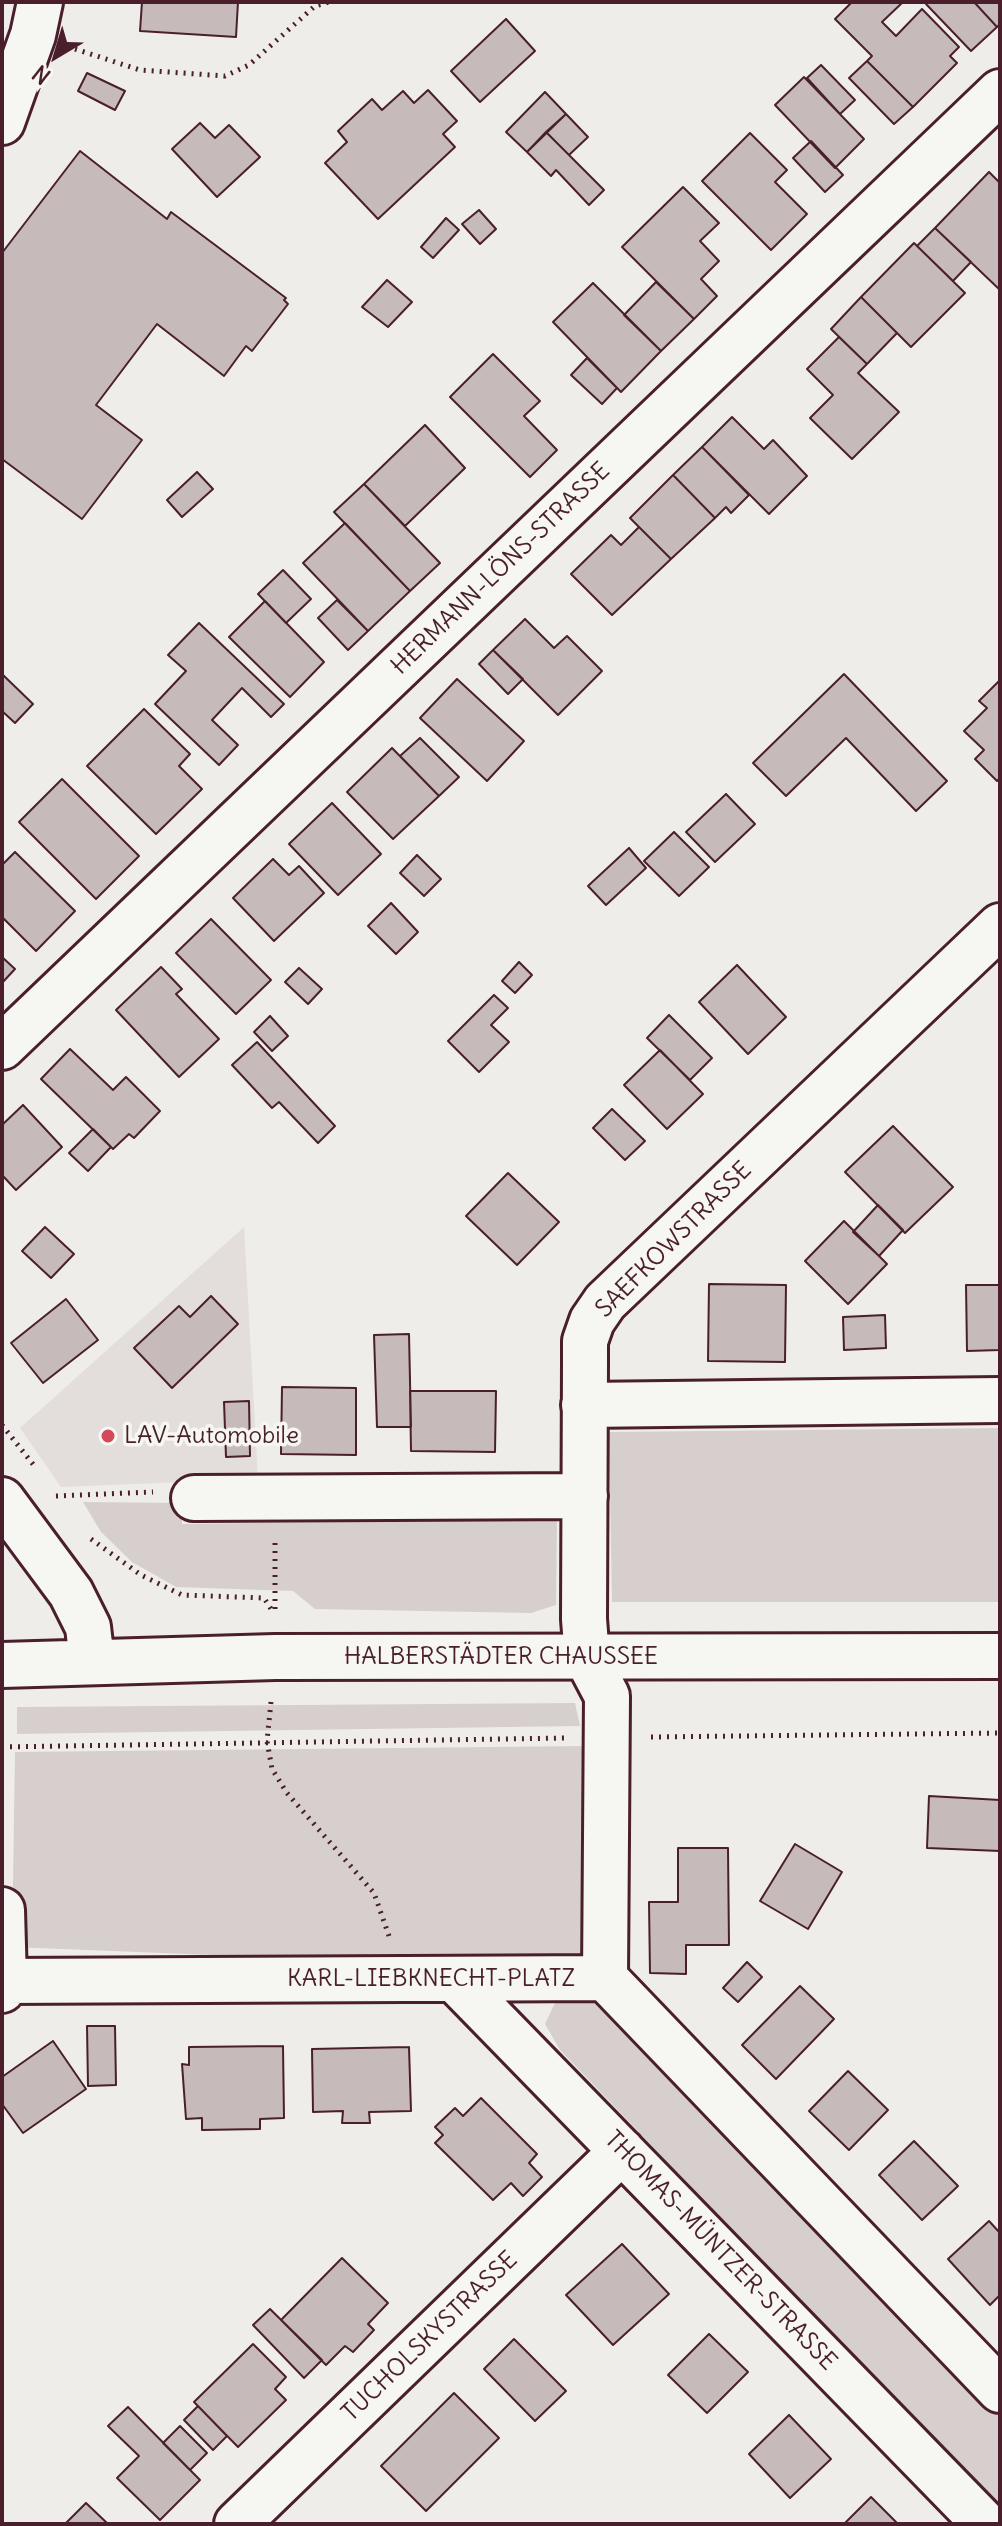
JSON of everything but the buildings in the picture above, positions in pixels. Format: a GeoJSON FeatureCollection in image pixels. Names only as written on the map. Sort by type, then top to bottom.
{"type":"FeatureCollection","features":[{"type":"Feature","properties":{"kind":"street"},"geometry":{"type":"LineString","coordinates":[[2,122],[37,19]]}},
{"type":"Feature","properties":{"kind":"street","name":"HERMANN-LÖNS-STRASSE"},"geometry":{"type":"LineString","coordinates":[[2,1047],[1000,92]]}},
{"type":"Feature","properties":{"kind":"street","name":"SAEFKOWSTRASSE"},"geometry":{"type":"LineString","coordinates":[[587,1658],[584,1619],[584,1405],[585,1341],[592,1321],[605,1302],[1000,926]]}},
{"type":"Feature","properties":{"kind":"street"},"geometry":{"type":"LineString","coordinates":[[584,1405],[1000,1400]]}},
{"type":"Feature","properties":{"kind":"street"},"geometry":{"type":"LineString","coordinates":[[194,1498],[585,1496]]}},
{"type":"Feature","properties":{"kind":"street"},"geometry":{"type":"LineString","coordinates":[[2,1500],[71,1593],[88,1627],[92,1662]]}},
{"type":"Feature","properties":{"kind":"street","name":"HALBERSTÄDTER CHAUSSEE"},"geometry":{"type":"LineString","coordinates":[[2,1665],[275,1657],[1000,1656]]}},
{"type":"Feature","properties":{"kind":"street","name":"KARL-LIEBKNECHT-PLATZ"},"geometry":{"type":"LineString","coordinates":[[2,1910],[3,1986],[605,1978],[607,1696],[587,1658]]}},
{"type":"Feature","properties":{"kind":"street"},"geometry":{"type":"LineString","coordinates":[[605,1978],[1000,2390]]}},
{"type":"Feature","properties":{"kind":"street","name":"THOMAS-MÜNTZER-STRASSE"},"geometry":{"type":"LineString","coordinates":[[433,1979],[622,2151],[985,2524]]}},
{"type":"Feature","properties":{"kind":"street","name":"TUCHOLSKYSTRASSE"},"geometry":{"type":"LineString","coordinates":[[237,2524],[622,2151]]}},
{"type":"Feature","properties":{"kind":"path"},"geometry":{"type":"LineString","coordinates":[[37,19],[140,70],[225,76],[249,65],[315,6],[329,2]]}},
{"type":"Feature","properties":{"kind":"path"},"geometry":{"type":"LineString","coordinates":[[2,1425],[39,1471]]}},
{"type":"Feature","properties":{"kind":"path"},"geometry":{"type":"LineString","coordinates":[[47,1504],[57,1494],[188,1491],[194,1498]]}},
{"type":"Feature","properties":{"kind":"path"},"geometry":{"type":"LineString","coordinates":[[57,1494],[67,1507]]}},
{"type":"Feature","properties":{"kind":"path"},"geometry":{"type":"LineString","coordinates":[[85,1531],[95,1544],[141,1575],[182,1595],[264,1598],[275,1616]]}},
{"type":"Feature","properties":{"kind":"path"},"geometry":{"type":"LineString","coordinates":[[2,1747],[1000,1733]]}},
{"type":"Feature","properties":{"kind":"path"},"geometry":{"type":"LineString","coordinates":[[267,1741],[272,1769],[287,1793],[374,1893],[388,1935],[433,1979]]}},
{"type":"Feature","properties":{"kind":"shaded area"},"geometry":{"type":"Polygon","coordinates":[[[244,1227],[258,1479],[61,1487],[20,1428],[244,1227]]]}},
{"type":"Feature","properties":{"kind":"shaded area"},"geometry":{"type":"Polygon","coordinates":[[[1000,1428],[1000,1602],[612,1602],[609,1432],[1000,1428]]]}},
{"type":"Feature","properties":{"kind":"shaded area"},"geometry":{"type":"Polygon","coordinates":[[[83,1502],[182,1503],[182,1524],[557,1519],[556,1605],[531,1613],[315,1609],[293,1591],[176,1587],[132,1562],[101,1532],[83,1502]]]}},
{"type":"Feature","properties":{"kind":"shaded area"},"geometry":{"type":"Polygon","coordinates":[[[575,1703],[580,1726],[17,1734],[17,1707],[575,1703]]]}},
{"type":"Feature","properties":{"kind":"shaded area"},"geometry":{"type":"Polygon","coordinates":[[[586,1746],[587,1970],[12,1947],[15,1752],[586,1746]]]}},
{"type":"Feature","properties":{"kind":"shaded area"},"geometry":{"type":"Polygon","coordinates":[[[581,1999],[606,2007],[1000,2417],[1000,2508],[560,2050],[545,2024],[555,2003],[581,1999]]]}},
{"type":"Feature","properties":{"kind":"place","name":"LAV-Automobile"},"geometry":{"type":"Point","coordinates":[108,1436]}}]}
